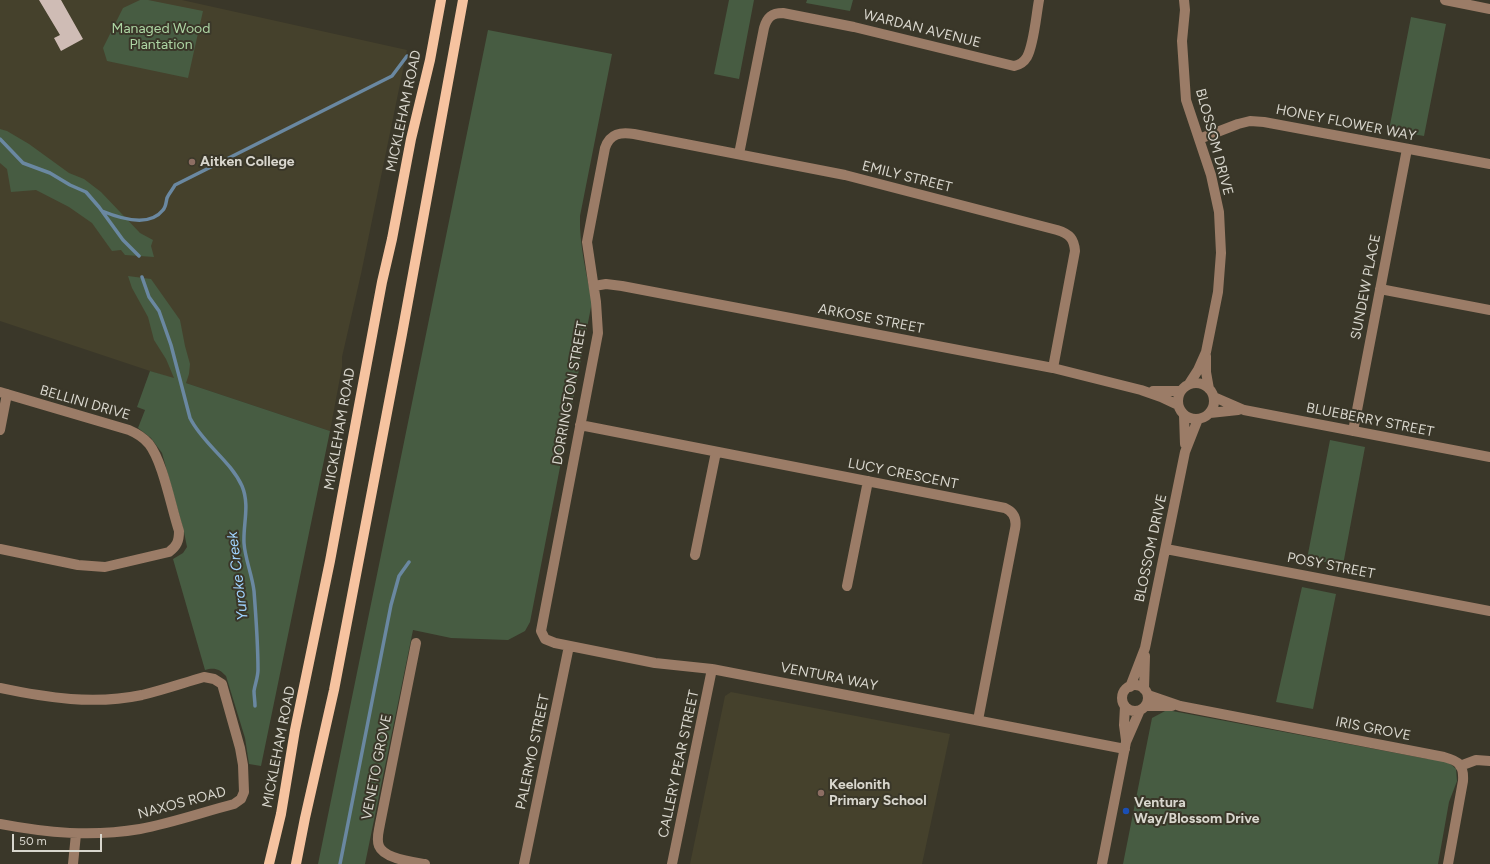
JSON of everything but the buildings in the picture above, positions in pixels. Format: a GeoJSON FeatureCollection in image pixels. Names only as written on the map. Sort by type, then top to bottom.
{"type":"FeatureCollection","features":[{"type":"Feature","properties":{"kind":"main road","name":"MICKLEHAM ROAD"},"geometry":{"type":"LineString","coordinates":[[269,864],[330,561],[382,282],[411,139],[430,60],[441,0]]}},
{"type":"Feature","properties":{"kind":"main road"},"geometry":{"type":"LineString","coordinates":[[296,864],[304,818],[337,675],[402,334],[463,0]]}},
{"type":"Feature","properties":{"kind":"street","name":"WARDAN AVENUE"},"geometry":{"type":"LineString","coordinates":[[739,154],[764,28],[768,19],[774,14],[783,13],[854,27],[1014,66],[1024,61],[1028,53],[1039,0]]}},
{"type":"Feature","properties":{"kind":"street","name":"BLOSSOM DRIVE"},"geometry":{"type":"LineString","coordinates":[[1188,0],[1185,5],[1182,41],[1186,100],[1211,176],[1219,212],[1222,253],[1218,292],[1206,352],[1206,372],[1211,393]]}},
{"type":"Feature","properties":{"kind":"street"},"geometry":{"type":"LineString","coordinates":[[1445,0],[1490,9]]}},
{"type":"Feature","properties":{"kind":"street","name":"HONEY FLOWER WAY"},"geometry":{"type":"LineString","coordinates":[[1199,139],[1238,124],[1250,121],[1264,122],[1490,164]]}},
{"type":"Feature","properties":{"kind":"street","name":"EMILY STREET"},"geometry":{"type":"LineString","coordinates":[[607,144],[616,134],[626,133],[739,154],[845,176],[1068,234],[1074,242],[1075,251],[1052,368]]}},
{"type":"Feature","properties":{"kind":"street","name":"DORRINGTON STREET"},"geometry":{"type":"LineString","coordinates":[[541,622],[598,333],[594,286],[587,242],[607,144]]}},
{"type":"Feature","properties":{"kind":"street","name":"SUNDEW PLACE"},"geometry":{"type":"LineString","coordinates":[[1353,430],[1407,149]]}},
{"type":"Feature","properties":{"kind":"street","name":"ARKOSE STREET"},"geometry":{"type":"LineString","coordinates":[[594,286],[606,284],[622,286],[1052,368],[1141,390],[1161,397],[1178,406]]}},
{"type":"Feature","properties":{"kind":"street"},"geometry":{"type":"LineString","coordinates":[[1380,290],[1490,310]]}},
{"type":"Feature","properties":{"kind":"street","name":"BLOSSOM DRIVE"},"geometry":{"type":"LineString","coordinates":[[1189,384],[1198,370],[1206,352]]}},
{"type":"Feature","properties":{"kind":"street"},"geometry":{"type":"LineString","coordinates":[[1200,383],[1211,393],[1214,403],[1210,413],[1198,419],[1193,419],[1184,415],[1178,406],[1177,400],[1180,391],[1189,384],[1200,383]]}},
{"type":"Feature","properties":{"kind":"street","name":"ARKOSE STREET"},"geometry":{"type":"LineString","coordinates":[[1141,390],[1180,391]]}},
{"type":"Feature","properties":{"kind":"street"},"geometry":{"type":"LineString","coordinates":[[0,430],[4,393]]}},
{"type":"Feature","properties":{"kind":"street","name":"BELLINI DRIVE"},"geometry":{"type":"LineString","coordinates":[[0,549],[78,565],[105,567],[169,552],[177,545],[179,531],[160,468],[149,445],[143,438],[129,430],[4,393]]}},
{"type":"Feature","properties":{"kind":"street","name":"BLUEBERRY STREET"},"geometry":{"type":"LineString","coordinates":[[1211,393],[1244,410]]}},
{"type":"Feature","properties":{"kind":"street","name":"BLUEBERRY STREET"},"geometry":{"type":"LineString","coordinates":[[1210,413],[1244,410],[1490,457]]}},
{"type":"Feature","properties":{"kind":"street","name":"BLOSSOM DRIVE"},"geometry":{"type":"LineString","coordinates":[[1184,415],[1185,452]]}},
{"type":"Feature","properties":{"kind":"street","name":"BLOSSOM DRIVE"},"geometry":{"type":"LineString","coordinates":[[1130,687],[1145,648],[1185,452],[1198,419]]}},
{"type":"Feature","properties":{"kind":"street","name":"LUCY CRESCENT"},"geometry":{"type":"LineString","coordinates":[[580,424],[1009,510],[1014,517],[1016,529],[978,720]]}},
{"type":"Feature","properties":{"kind":"street"},"geometry":{"type":"LineString","coordinates":[[695,555],[716,452]]}},
{"type":"Feature","properties":{"kind":"street"},"geometry":{"type":"LineString","coordinates":[[847,586],[868,481]]}},
{"type":"Feature","properties":{"kind":"street","name":"POSY STREET"},"geometry":{"type":"LineString","coordinates":[[1166,549],[1490,611]]}},
{"type":"Feature","properties":{"kind":"street","name":"VENTURA WAY"},"geometry":{"type":"LineString","coordinates":[[541,622],[540,630],[545,639],[569,646],[655,663],[712,669],[978,720],[1125,746]]}},
{"type":"Feature","properties":{"kind":"street","name":"VENETO GROVE"},"geometry":{"type":"LineString","coordinates":[[416,643],[381,816],[378,841],[380,848],[386,854],[425,864]]}},
{"type":"Feature","properties":{"kind":"street","name":"PALERMO STREET"},"geometry":{"type":"LineString","coordinates":[[524,864],[569,646]]}},
{"type":"Feature","properties":{"kind":"street","name":"BLOSSOM DRIVE"},"geometry":{"type":"LineString","coordinates":[[1145,648],[1146,692]]}},
{"type":"Feature","properties":{"kind":"street","name":"CALLERY PEAR STREET"},"geometry":{"type":"LineString","coordinates":[[672,864],[712,669]]}},
{"type":"Feature","properties":{"kind":"street","name":"NAXOS ROAD"},"geometry":{"type":"LineString","coordinates":[[0,688],[50,698],[98,700],[141,695],[204,677],[214,679],[222,684],[238,742],[243,764],[244,792],[241,799],[234,804],[141,829],[110,833],[76,834],[52,833],[0,824]]}},
{"type":"Feature","properties":{"kind":"street"},"geometry":{"type":"LineString","coordinates":[[1102,864],[1125,746],[1125,706],[1123,703],[1123,695],[1124,692],[1130,687],[1137,686],[1146,692],[1148,699],[1125,746]]}},
{"type":"Feature","properties":{"kind":"street","name":"IRIS GROVE"},"geometry":{"type":"LineString","coordinates":[[1146,692],[1180,706],[1444,757],[1455,760],[1460,766]]}},
{"type":"Feature","properties":{"kind":"street"},"geometry":{"type":"LineString","coordinates":[[1125,706],[1132,710],[1143,708]]}},
{"type":"Feature","properties":{"kind":"street","name":"IRIS GROVE"},"geometry":{"type":"LineString","coordinates":[[1143,708],[1180,706]]}},
{"type":"Feature","properties":{"kind":"street"},"geometry":{"type":"LineString","coordinates":[[1448,864],[1463,781],[1463,773],[1460,766],[1476,760],[1490,761]]}},
{"type":"Feature","properties":{"kind":"street"},"geometry":{"type":"LineString","coordinates":[[72,864],[76,834]]}},
{"type":"Feature","properties":{"kind":"shaded area","name":"Aitken College"},"geometry":{"type":"Polygon","coordinates":[[[0,0],[182,0],[407,50],[361,274],[342,357],[342,367],[330,431],[0,321],[0,0]]]}},
{"type":"Feature","properties":{"kind":"shaded area","name":"Keelonith Primary School"},"geometry":{"type":"Polygon","coordinates":[[[731,692],[950,734],[922,864],[690,864],[725,696],[731,692]]]}},
{"type":"Feature","properties":{"kind":"green space","name":"Managed Wood Plantation"},"geometry":{"type":"Polygon","coordinates":[[[140,0],[148,0],[203,11],[188,78],[107,61],[103,48],[123,8],[140,0]]]}},
{"type":"Feature","properties":{"kind":"green space"},"geometry":{"type":"Polygon","coordinates":[[[729,0],[754,0],[739,79],[714,74],[729,0]]]}},
{"type":"Feature","properties":{"kind":"green space"},"geometry":{"type":"Polygon","coordinates":[[[807,0],[853,0],[850,11],[806,3],[807,0]]]}},
{"type":"Feature","properties":{"kind":"green space"},"geometry":{"type":"Polygon","coordinates":[[[1411,17],[1446,24],[1424,136],[1389,130],[1411,17]]]}},
{"type":"Feature","properties":{"kind":"green space"},"geometry":{"type":"Polygon","coordinates":[[[488,30],[612,54],[580,216],[582,249],[592,302],[530,622],[525,631],[508,640],[451,638],[413,630],[365,864],[318,864],[488,30]]]}},
{"type":"Feature","properties":{"kind":"green space"},"geometry":{"type":"Polygon","coordinates":[[[0,129],[7,131],[29,144],[69,173],[84,179],[101,192],[140,233],[153,240],[151,246],[154,257],[125,255],[121,250],[112,251],[92,223],[69,207],[36,190],[11,192],[7,169],[0,163],[0,129]]]}},
{"type":"Feature","properties":{"kind":"green space"},"geometry":{"type":"Polygon","coordinates":[[[128,276],[151,279],[180,320],[190,364],[186,383],[330,431],[261,766],[249,764],[245,738],[226,676],[217,669],[205,670],[173,559],[183,553],[187,547],[184,532],[162,453],[151,438],[138,428],[145,410],[137,407],[150,371],[174,378],[166,359],[154,340],[148,317],[132,288],[128,276]]]}},
{"type":"Feature","properties":{"kind":"green space"},"geometry":{"type":"Polygon","coordinates":[[[1330,440],[1365,447],[1343,565],[1307,559],[1330,440]]]}},
{"type":"Feature","properties":{"kind":"green space"},"geometry":{"type":"Polygon","coordinates":[[[1302,587],[1336,594],[1313,709],[1276,702],[1302,587]]]}},
{"type":"Feature","properties":{"kind":"green space"},"geometry":{"type":"Polygon","coordinates":[[[1167,710],[1447,762],[1456,769],[1457,781],[1449,802],[1438,864],[1123,864],[1152,718],[1167,710]]]}},
{"type":"Feature","properties":{"kind":"waterway"},"geometry":{"type":"LineString","coordinates":[[102,211],[125,219],[150,219],[164,209],[167,198],[175,185],[392,76],[407,56]]}},
{"type":"Feature","properties":{"kind":"waterway","name":"Yuroke Creek"},"geometry":{"type":"LineString","coordinates":[[0,139],[23,163],[50,173],[70,185],[86,192],[123,240],[139,256]]}},
{"type":"Feature","properties":{"kind":"waterway","name":"Yuroke Creek"},"geometry":{"type":"LineString","coordinates":[[142,277],[149,297],[159,311],[171,345],[190,418],[202,436],[231,468],[242,486],[246,500],[244,543],[254,591],[257,640],[258,675],[254,691],[255,706]]}},
{"type":"Feature","properties":{"kind":"waterway"},"geometry":{"type":"LineString","coordinates":[[340,864],[391,605],[399,576],[409,562]]}},
{"type":"Feature","properties":{"kind":"place","name":"Aitken College"},"geometry":{"type":"Point","coordinates":[192,162]}},
{"type":"Feature","properties":{"kind":"place","name":"Keelonith Primary School"},"geometry":{"type":"Point","coordinates":[821,793]}},
{"type":"Feature","properties":{"kind":"place","name":"Ventura Way/Blossom Drive"},"geometry":{"type":"Point","coordinates":[1126,811]}}]}
